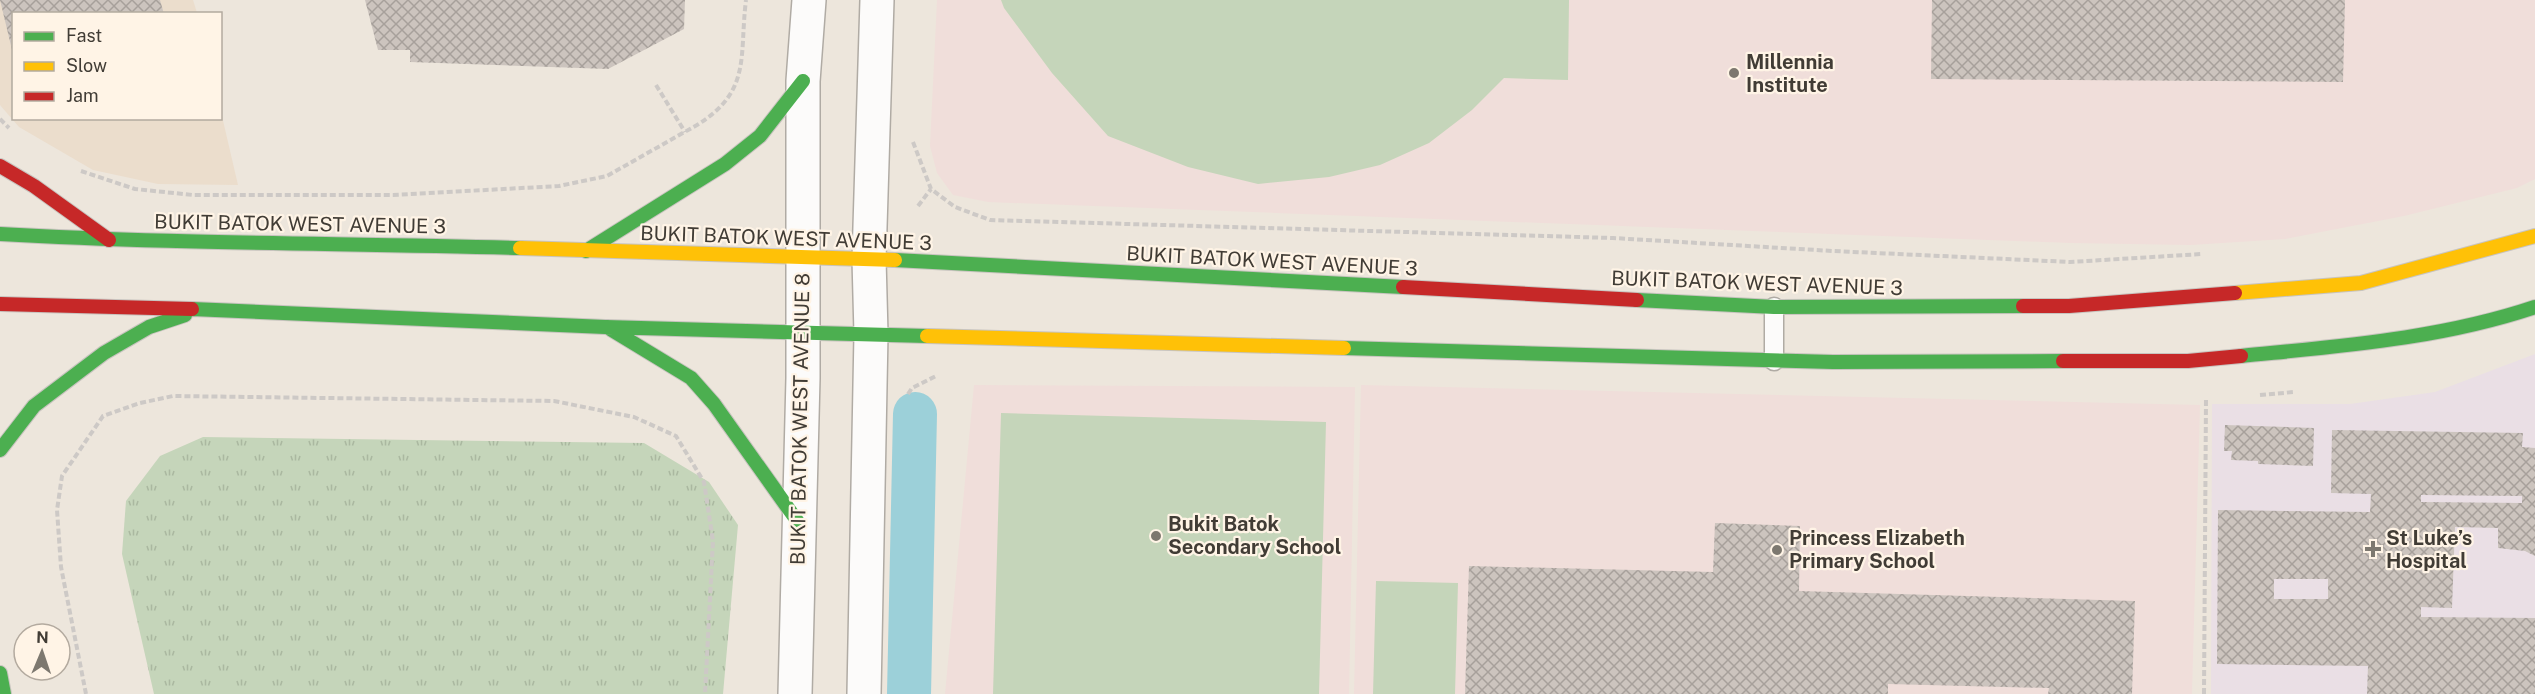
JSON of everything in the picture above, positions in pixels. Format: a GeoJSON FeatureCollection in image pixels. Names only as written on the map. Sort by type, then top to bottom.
{"type":"FeatureCollection","features":[{"type":"Feature","properties":{"kind":"main road"},"geometry":{"type":"LineString","coordinates":[[586,250],[725,164],[760,136],[802,81]]}},
{"type":"Feature","properties":{"kind":"main road"},"geometry":{"type":"LineString","coordinates":[[0,166],[34,186],[109,240]]}},
{"type":"Feature","properties":{"kind":"main road","name":"BUKIT BATOK WEST AVENUE 3"},"geometry":{"type":"LineString","coordinates":[[0,234],[109,240],[317,242],[869,259],[1774,307],[2069,306],[2361,283],[2535,236]]}},
{"type":"Feature","properties":{"kind":"main road"},"geometry":{"type":"LineString","coordinates":[[0,304],[207,309],[605,327],[1774,361],[2188,361],[2377,343],[2490,322],[2535,307]]}},
{"type":"Feature","properties":{"kind":"main road"},"geometry":{"type":"LineString","coordinates":[[0,450],[34,406],[104,353],[149,327],[207,309]]}},
{"type":"Feature","properties":{"kind":"main road"},"geometry":{"type":"LineString","coordinates":[[605,327],[691,378],[714,404],[798,522]]}},
{"type":"Feature","properties":{"kind":"main road"},"geometry":{"type":"LineString","coordinates":[[0,673],[4,694]]}},
{"type":"Feature","properties":{"kind":"street","name":"BUKIT BATOK WEST AVENUE 8"},"geometry":{"type":"LineString","coordinates":[[795,694],[803,331],[802,81],[809,0]]}},
{"type":"Feature","properties":{"kind":"street"},"geometry":{"type":"LineString","coordinates":[[864,694],[871,334],[869,259],[877,0]]}},
{"type":"Feature","properties":{"kind":"lane"},"geometry":{"type":"LineString","coordinates":[[1774,307],[1774,361]]}},
{"type":"Feature","properties":{"kind":"path"},"geometry":{"type":"LineString","coordinates":[[78,170],[135,189],[193,195],[393,195],[559,186],[607,176],[710,117],[725,103],[735,87],[741,67],[746,0]]}},
{"type":"Feature","properties":{"kind":"path"},"geometry":{"type":"LineString","coordinates":[[656,85],[685,132]]}},
{"type":"Feature","properties":{"kind":"path"},"geometry":{"type":"LineString","coordinates":[[918,206],[931,189],[955,207],[990,220],[1613,237],[1833,251],[2070,262],[2211,254]]}},
{"type":"Feature","properties":{"kind":"path"},"geometry":{"type":"LineString","coordinates":[[86,694],[61,567],[57,510],[62,476],[103,416],[140,403],[173,396],[554,401],[634,417],[676,436],[704,482],[713,541],[705,694]]}},
{"type":"Feature","properties":{"kind":"path"},"geometry":{"type":"LineString","coordinates":[[2204,694],[2206,397]]}},
{"type":"Feature","properties":{"kind":"shaded area"},"geometry":{"type":"Polygon","coordinates":[[[0,0],[193,0],[197,12],[12,12],[12,119],[0,105],[0,0]]]}},
{"type":"Feature","properties":{"kind":"shaded area","name":"Millennia Institute"},"geometry":{"type":"Polygon","coordinates":[[[937,0],[2535,0],[2535,179],[2517,188],[2404,216],[2285,239],[2191,245],[2070,243],[988,202],[953,195],[937,173],[930,146],[937,0]]]}},
{"type":"Feature","properties":{"kind":"shaded area"},"geometry":{"type":"Polygon","coordinates":[[[222,116],[238,185],[158,184],[93,170],[19,127],[13,120],[222,120],[222,116]]]}},
{"type":"Feature","properties":{"kind":"shaded area","name":"St Luke’s Hospital"},"geometry":{"type":"Polygon","coordinates":[[[2535,354],[2535,694],[2211,694],[2212,404],[2350,404],[2435,392],[2535,354]]]}},
{"type":"Feature","properties":{"kind":"shaded area","name":"Bukit Batok Secondary School"},"geometry":{"type":"Polygon","coordinates":[[[974,385],[1355,387],[1349,694],[945,694],[974,385]]]}},
{"type":"Feature","properties":{"kind":"shaded area","name":"Princess Elizabeth Primary School"},"geometry":{"type":"Polygon","coordinates":[[[1361,385],[2200,405],[2192,694],[1354,694],[1361,385]]]}},
{"type":"Feature","properties":{"kind":"green space"},"geometry":{"type":"Polygon","coordinates":[[[1001,0],[1569,0],[1568,80],[1504,78],[1472,110],[1429,143],[1380,165],[1329,177],[1258,184],[1188,167],[1108,136],[1052,73],[1004,8],[1001,0]]]}},
{"type":"Feature","properties":{"kind":"green space","name":"Bukit Batok Secondary School"},"geometry":{"type":"Polygon","coordinates":[[[1001,413],[1326,422],[1319,694],[993,694],[1001,413]]]}},
{"type":"Feature","properties":{"kind":"green space"},"geometry":{"type":"Polygon","coordinates":[[[203,437],[644,443],[709,482],[738,525],[723,694],[154,694],[122,554],[126,501],[160,456],[203,437]]]}},
{"type":"Feature","properties":{"kind":"green space"},"geometry":{"type":"Polygon","coordinates":[[[1376,581],[1458,583],[1455,694],[1373,694],[1376,581]]]}},
{"type":"Feature","properties":{"kind":"building"},"geometry":{"type":"Polygon","coordinates":[[[0,0],[160,0],[163,12],[12,12],[12,50],[0,0]]]}},
{"type":"Feature","properties":{"kind":"building"},"geometry":{"type":"Polygon","coordinates":[[[365,0],[685,0],[684,29],[608,69],[410,62],[410,50],[378,50],[365,0]]]}},
{"type":"Feature","properties":{"kind":"building"},"geometry":{"type":"Polygon","coordinates":[[[1932,0],[2345,0],[2343,82],[1931,79],[1932,0]]]}},
{"type":"Feature","properties":{"kind":"building"},"geometry":{"type":"Polygon","coordinates":[[[2225,425],[2314,428],[2313,466],[2258,464],[2258,461],[2231,460],[2232,451],[2224,451],[2225,425]]]}},
{"type":"Feature","properties":{"kind":"building","name":"St Luke’s Hospital"},"geometry":{"type":"Polygon","coordinates":[[[2332,430],[2523,433],[2522,447],[2535,448],[2535,556],[2525,551],[2498,548],[2498,528],[2455,527],[2452,608],[2421,607],[2421,617],[2535,618],[2535,694],[2367,694],[2368,666],[2217,664],[2218,510],[2370,512],[2371,494],[2331,493],[2332,430]],[[2421,495],[2421,502],[2522,503],[2522,496],[2421,495]],[[2274,579],[2274,599],[2328,599],[2328,579],[2274,579]]]}},
{"type":"Feature","properties":{"kind":"building"},"geometry":{"type":"Polygon","coordinates":[[[1715,523],[1800,526],[1799,591],[2135,601],[2132,694],[2048,694],[2049,688],[1888,684],[1888,694],[1465,694],[1469,566],[1713,572],[1715,523]]]}},
{"type":"Feature","properties":{"kind":"waterway"},"geometry":{"type":"LineString","coordinates":[[909,694],[915,414]]}},
{"type":"Feature","properties":{"kind":"traffic: fast"},"geometry":{"type":"LineString","coordinates":[[586,251],[725,164],[760,136],[803,81]]}},
{"type":"Feature","properties":{"kind":"traffic: fast"},"geometry":{"type":"LineString","coordinates":[[0,234],[195,242],[520,248]]}},
{"type":"Feature","properties":{"kind":"traffic: fast"},"geometry":{"type":"LineString","coordinates":[[895,260],[1403,287]]}},
{"type":"Feature","properties":{"kind":"traffic: fast"},"geometry":{"type":"LineString","coordinates":[[1637,300],[1774,307],[2023,306]]}},
{"type":"Feature","properties":{"kind":"traffic: fast"},"geometry":{"type":"LineString","coordinates":[[2241,356],[2390,340],[2463,327],[2535,307]]}},
{"type":"Feature","properties":{"kind":"traffic: fast"},"geometry":{"type":"LineString","coordinates":[[192,309],[605,327],[927,336]]}},
{"type":"Feature","properties":{"kind":"traffic: fast"},"geometry":{"type":"LineString","coordinates":[[0,450],[34,406],[104,353],[149,327],[185,315]]}},
{"type":"Feature","properties":{"kind":"traffic: fast"},"geometry":{"type":"LineString","coordinates":[[607,327],[691,378],[714,404],[798,522]]}},
{"type":"Feature","properties":{"kind":"traffic: fast"},"geometry":{"type":"LineString","coordinates":[[1344,348],[1833,362],[2063,361]]}},
{"type":"Feature","properties":{"kind":"traffic: fast"},"geometry":{"type":"LineString","coordinates":[[0,673],[4,694]]}},
{"type":"Feature","properties":{"kind":"traffic: slow"},"geometry":{"type":"LineString","coordinates":[[2235,293],[2361,283],[2535,236]]}},
{"type":"Feature","properties":{"kind":"traffic: slow"},"geometry":{"type":"LineString","coordinates":[[520,248],[895,260]]}},
{"type":"Feature","properties":{"kind":"traffic: slow"},"geometry":{"type":"LineString","coordinates":[[927,336],[1344,348]]}},
{"type":"Feature","properties":{"kind":"traffic: jam"},"geometry":{"type":"LineString","coordinates":[[0,166],[34,186],[109,240]]}},
{"type":"Feature","properties":{"kind":"traffic: jam"},"geometry":{"type":"LineString","coordinates":[[1403,287],[1637,300]]}},
{"type":"Feature","properties":{"kind":"traffic: jam"},"geometry":{"type":"LineString","coordinates":[[2023,306],[2069,306],[2235,293]]}},
{"type":"Feature","properties":{"kind":"traffic: jam"},"geometry":{"type":"LineString","coordinates":[[0,304],[192,309]]}},
{"type":"Feature","properties":{"kind":"traffic: jam"},"geometry":{"type":"LineString","coordinates":[[2063,361],[2188,361],[2241,356]]}},
{"type":"Feature","properties":{"kind":"place","name":"Millennia Institute"},"geometry":{"type":"Point","coordinates":[1734,73]}},
{"type":"Feature","properties":{"kind":"place","name":"Bukit Batok Secondary School"},"geometry":{"type":"Point","coordinates":[1156,536]}},
{"type":"Feature","properties":{"kind":"place","name":"St Luke’s Hospital"},"geometry":{"type":"Point","coordinates":[2373,549]}},
{"type":"Feature","properties":{"kind":"place","name":"Princess Elizabeth Primary School"},"geometry":{"type":"Point","coordinates":[1777,550]}}]}
